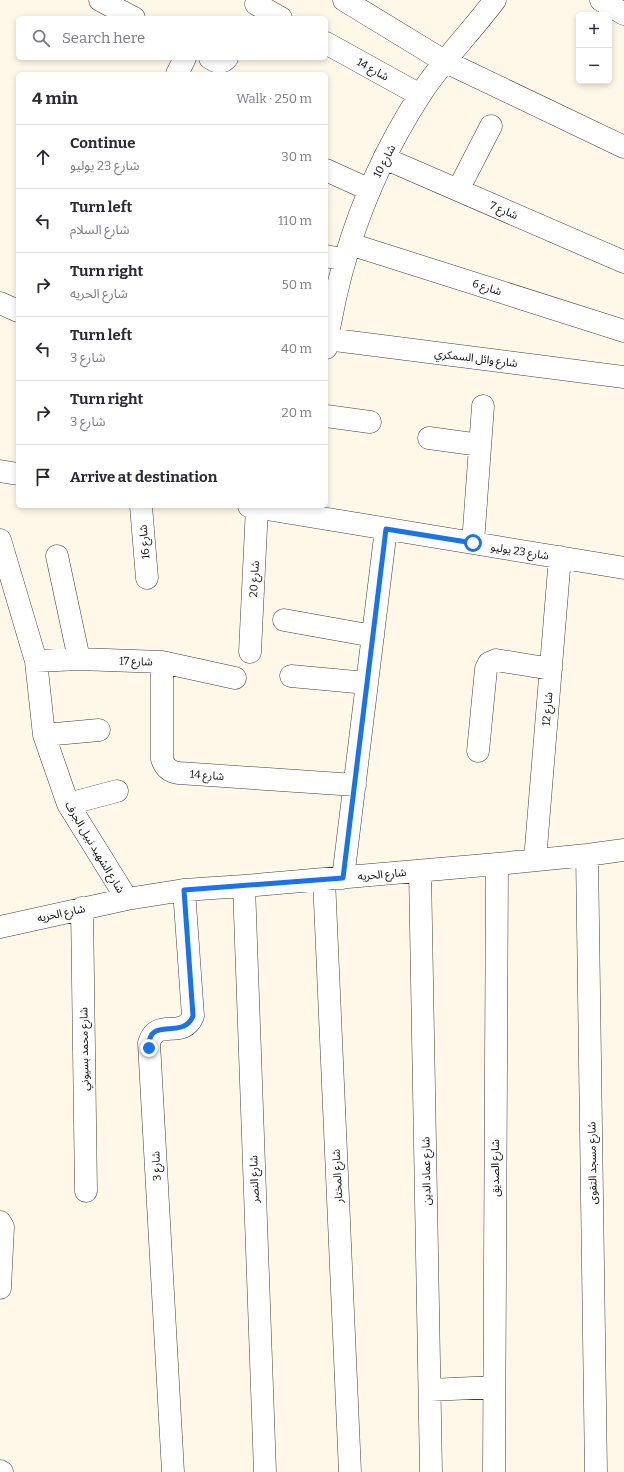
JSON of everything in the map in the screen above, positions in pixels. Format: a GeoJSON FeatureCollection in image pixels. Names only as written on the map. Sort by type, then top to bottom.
{"type":"FeatureCollection","features":[{"type":"Feature","properties":{"kind":"street"},"geometry":{"type":"LineString","coordinates":[[100,0],[130,16]]}},
{"type":"Feature","properties":{"kind":"street"},"geometry":{"type":"LineString","coordinates":[[344,0],[444,61],[624,147]]}},
{"type":"Feature","properties":{"kind":"street"},"geometry":{"type":"LineString","coordinates":[[602,0],[624,14]]}},
{"type":"Feature","properties":{"kind":"street","name":"شارع 10"},"geometry":{"type":"LineString","coordinates":[[328,336],[340,253],[384,158],[420,95],[487,2]]}},
{"type":"Feature","properties":{"kind":"street"},"geometry":{"type":"LineString","coordinates":[[254,7],[276,16]]}},
{"type":"Feature","properties":{"kind":"street","name":"شارع 14"},"geometry":{"type":"LineString","coordinates":[[328,44],[420,95]]}},
{"type":"Feature","properties":{"kind":"street"},"geometry":{"type":"LineString","coordinates":[[178,72],[184,60]]}},
{"type":"Feature","properties":{"kind":"street"},"geometry":{"type":"LineString","coordinates":[[214,60],[217,62],[224,60]]}},
{"type":"Feature","properties":{"kind":"street"},"geometry":{"type":"LineString","coordinates":[[458,190],[491,126]]}},
{"type":"Feature","properties":{"kind":"street","name":"شارع 7"},"geometry":{"type":"LineString","coordinates":[[384,158],[624,262]]}},
{"type":"Feature","properties":{"kind":"street"},"geometry":{"type":"LineString","coordinates":[[328,171],[370,190]]}},
{"type":"Feature","properties":{"kind":"street","name":"شارع 6"},"geometry":{"type":"LineString","coordinates":[[340,253],[624,331]]}},
{"type":"Feature","properties":{"kind":"street"},"geometry":{"type":"LineString","coordinates":[[0,304],[16,311]]}},
{"type":"Feature","properties":{"kind":"street","name":"شارع وائل السمكري"},"geometry":{"type":"LineString","coordinates":[[328,343],[624,377]]}},
{"type":"Feature","properties":{"kind":"street"},"geometry":{"type":"LineString","coordinates":[[473,543],[483,406]]}},
{"type":"Feature","properties":{"kind":"street"},"geometry":{"type":"LineString","coordinates":[[328,416],[370,422]]}},
{"type":"Feature","properties":{"kind":"street"},"geometry":{"type":"LineString","coordinates":[[429,438],[480,445]]}},
{"type":"Feature","properties":{"kind":"street"},"geometry":{"type":"LineString","coordinates":[[0,471],[16,474]]}},
{"type":"Feature","properties":{"kind":"street","name":"شارع 16"},"geometry":{"type":"LineString","coordinates":[[141,508],[147,578]]}},
{"type":"Feature","properties":{"kind":"street","name":"شارع 20"},"geometry":{"type":"LineString","coordinates":[[250,652],[253,508]]}},
{"type":"Feature","properties":{"kind":"street","name":"شارع 23 يوليو"},"geometry":{"type":"LineString","coordinates":[[267,508],[308,511],[386,529],[624,568]]}},
{"type":"Feature","properties":{"kind":"street","name":"شارع المختار"},"geometry":{"type":"LineString","coordinates":[[350,1472],[333,879],[355,785],[386,529]]}},
{"type":"Feature","properties":{"kind":"street","name":"شارع الشهيد نبيل الجرف"},"geometry":{"type":"LineString","coordinates":[[1,543],[36,661],[44,735],[68,804],[127,899]]}},
{"type":"Feature","properties":{"kind":"street"},"geometry":{"type":"LineString","coordinates":[[57,556],[79,659]]}},
{"type":"Feature","properties":{"kind":"street","name":"شارع 12"},"geometry":{"type":"LineString","coordinates":[[535,860],[560,557]]}},
{"type":"Feature","properties":{"kind":"street"},"geometry":{"type":"LineString","coordinates":[[284,620],[373,636]]}},
{"type":"Feature","properties":{"kind":"street","name":"شارع 17"},"geometry":{"type":"LineString","coordinates":[[36,661],[79,659],[162,662],[235,678]]}},
{"type":"Feature","properties":{"kind":"street"},"geometry":{"type":"LineString","coordinates":[[478,751],[486,669],[489,663],[496,660],[551,668]]}},
{"type":"Feature","properties":{"kind":"street","name":"شارع 14"},"geometry":{"type":"LineString","coordinates":[[162,662],[162,759],[168,769],[179,773],[355,785]]}},
{"type":"Feature","properties":{"kind":"street"},"geometry":{"type":"LineString","coordinates":[[291,676],[367,683]]}},
{"type":"Feature","properties":{"kind":"street"},"geometry":{"type":"LineString","coordinates":[[44,735],[98,730]]}},
{"type":"Feature","properties":{"kind":"street"},"geometry":{"type":"LineString","coordinates":[[68,804],[117,791]]}},
{"type":"Feature","properties":{"kind":"street","name":"شارع الحريه"},"geometry":{"type":"LineString","coordinates":[[0,927],[82,908],[184,890],[333,879],[497,864],[624,850]]}},
{"type":"Feature","properties":{"kind":"street","name":"شارع مسجد التقوى"},"geometry":{"type":"LineString","coordinates":[[587,855],[596,1472]]}},
{"type":"Feature","properties":{"kind":"street","name":"شارع الصديق"},"geometry":{"type":"LineString","coordinates":[[494,1472],[497,864]]}},
{"type":"Feature","properties":{"kind":"street","name":"شارع عماد الدين"},"geometry":{"type":"LineString","coordinates":[[420,871],[431,1472]]}},
{"type":"Feature","properties":{"kind":"street","name":"شارع النصر"},"geometry":{"type":"LineString","coordinates":[[244,886],[265,1472]]}},
{"type":"Feature","properties":{"kind":"street","name":"شارع 3"},"geometry":{"type":"LineString","coordinates":[[173,1472],[149,1043],[153,1033],[157,1030],[182,1028],[191,1021],[193,1016],[184,890]]}},
{"type":"Feature","properties":{"kind":"street","name":"شارع محمد بسيوني"},"geometry":{"type":"LineString","coordinates":[[82,908],[86,1191]]}},
{"type":"Feature","properties":{"kind":"street"},"geometry":{"type":"LineString","coordinates":[[0,1222],[3,1227],[0,1288]]}},
{"type":"Feature","properties":{"kind":"street"},"geometry":{"type":"LineString","coordinates":[[430,1390],[494,1387]]}},
{"type":"Feature","properties":{"kind":"route"},"geometry":{"type":"LineString","coordinates":[[149,1048],[150,1038],[157,1030],[182,1028],[191,1021],[193,1016],[184,890],[343,878],[386,529],[473,543]]}}]}
